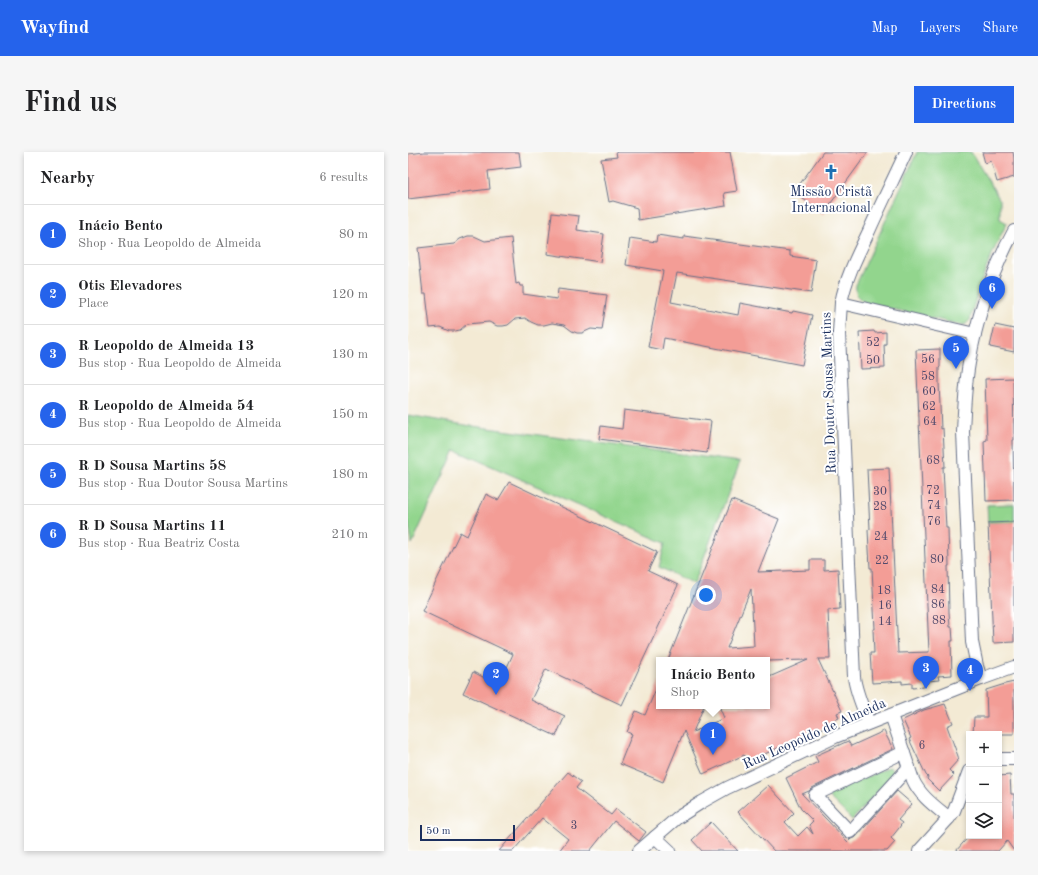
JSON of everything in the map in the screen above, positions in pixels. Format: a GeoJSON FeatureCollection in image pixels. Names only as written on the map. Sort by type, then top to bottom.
{"type":"FeatureCollection","features":[{"type":"Feature","properties":{"kind":"street"},"geometry":{"type":"LineString","coordinates":[[841,303],[843,291],[849,274],[906,152]]}},
{"type":"Feature","properties":{"kind":"street"},"geometry":{"type":"LineString","coordinates":[[981,679],[972,642],[963,432],[965,391],[975,334],[986,296],[998,264],[1014,231]]}},
{"type":"Feature","properties":{"kind":"street","name":"Rua Doutor Sousa Martins"},"geometry":{"type":"LineString","coordinates":[[870,723],[857,692],[854,677],[839,333],[841,303],[975,334]]}},
{"type":"Feature","properties":{"kind":"street","name":"Rua Leopoldo de Almeida"},"geometry":{"type":"LineString","coordinates":[[639,851],[683,814],[727,788],[835,737],[1014,667]]}},
{"type":"Feature","properties":{"kind":"street"},"geometry":{"type":"LineString","coordinates":[[891,714],[913,780],[920,792],[949,818]]}},
{"type":"Feature","properties":{"kind":"street"},"geometry":{"type":"LineString","coordinates":[[904,752],[814,795],[850,832],[908,767]]}},
{"type":"Feature","properties":{"kind":"street"},"geometry":{"type":"LineString","coordinates":[[1002,759],[1014,759]]}},
{"type":"Feature","properties":{"kind":"street"},"geometry":{"type":"LineString","coordinates":[[919,851],[954,811],[966,778]]}},
{"type":"Feature","properties":{"kind":"street"},"geometry":{"type":"LineString","coordinates":[[655,837],[670,851]]}},
{"type":"Feature","properties":{"kind":"green space"},"geometry":{"type":"Polygon","coordinates":[[[917,152],[971,152],[1000,200],[1000,219],[1007,223],[986,270],[970,320],[966,324],[962,325],[866,303],[859,298],[856,291],[856,285],[917,152]]]}},
{"type":"Feature","properties":{"kind":"green space"},"geometry":{"type":"Polygon","coordinates":[[[408,415],[465,425],[740,462],[694,584],[659,567],[665,543],[455,450],[412,544],[408,518],[408,415]]]}},
{"type":"Feature","properties":{"kind":"green space"},"geometry":{"type":"Polygon","coordinates":[[[1014,504],[1014,522],[988,522],[987,505],[1014,504]]]}},
{"type":"Feature","properties":{"kind":"green space"},"geometry":{"type":"Polygon","coordinates":[[[889,767],[893,773],[892,775],[852,820],[828,796],[828,795],[889,767]]]}},
{"type":"Feature","properties":{"kind":"building"},"geometry":{"type":"Polygon","coordinates":[[[424,152],[519,152],[521,167],[488,171],[490,189],[408,199],[408,154],[424,152]]]}},
{"type":"Feature","properties":{"kind":"building"},"geometry":{"type":"Polygon","coordinates":[[[616,152],[730,152],[737,191],[724,193],[726,206],[638,220],[637,208],[613,201],[609,202],[601,159],[617,157],[616,152]]]}},
{"type":"Feature","properties":{"kind":"building","name":"Missão Cristã Internacional"},"geometry":{"type":"Polygon","coordinates":[[[823,152],[868,152],[823,214],[794,192],[823,152]]]}},
{"type":"Feature","properties":{"kind":"building"},"geometry":{"type":"Polygon","coordinates":[[[982,152],[1013,152],[1014,177],[997,182],[991,161],[985,163],[982,152]]]}},
{"type":"Feature","properties":{"kind":"building"},"geometry":{"type":"Polygon","coordinates":[[[552,213],[579,216],[577,230],[604,234],[600,262],[547,254],[552,213]]]}},
{"type":"Feature","properties":{"kind":"building"},"geometry":{"type":"Polygon","coordinates":[[[657,235],[684,239],[684,236],[790,251],[790,256],[816,260],[811,293],[677,273],[671,302],[738,315],[740,303],[792,313],[793,311],[812,315],[802,365],[664,338],[662,350],[648,347],[663,271],[626,265],[630,238],[656,242],[657,235]]]}},
{"type":"Feature","properties":{"kind":"building"},"geometry":{"type":"Polygon","coordinates":[[[468,236],[474,236],[485,241],[511,238],[516,284],[519,283],[520,286],[523,286],[523,294],[557,299],[558,289],[607,295],[602,330],[591,329],[582,333],[577,333],[564,325],[552,323],[538,325],[525,318],[515,319],[508,325],[503,326],[497,326],[489,322],[467,324],[460,330],[455,331],[449,331],[440,327],[430,328],[426,294],[423,294],[418,248],[454,244],[460,239],[468,236]]]}},
{"type":"Feature","properties":{"kind":"building"},"geometry":{"type":"Polygon","coordinates":[[[995,325],[1014,329],[1014,352],[990,347],[995,325]]]}},
{"type":"Feature","properties":{"kind":"building"},"geometry":{"type":"Polygon","coordinates":[[[874,331],[875,333],[886,332],[886,344],[884,344],[885,368],[861,369],[859,332],[874,331]]]}},
{"type":"Feature","properties":{"kind":"building"},"geometry":{"type":"Polygon","coordinates":[[[940,349],[939,383],[941,429],[943,428],[945,467],[943,467],[946,528],[948,528],[949,612],[953,641],[951,641],[952,675],[938,676],[939,680],[928,681],[928,683],[924,683],[924,687],[912,688],[912,683],[902,684],[902,681],[872,683],[870,653],[874,653],[873,629],[875,629],[872,568],[870,568],[868,530],[870,529],[867,469],[889,468],[898,653],[929,652],[916,350],[940,349]]]}},
{"type":"Feature","properties":{"kind":"building"},"geometry":{"type":"Polygon","coordinates":[[[1013,378],[1014,500],[986,501],[984,441],[987,440],[985,379],[1013,378]]]}},
{"type":"Feature","properties":{"kind":"building"},"geometry":{"type":"Polygon","coordinates":[[[624,410],[711,421],[707,453],[599,439],[601,426],[622,429],[624,410]]]}},
{"type":"Feature","properties":{"kind":"building"},"geometry":{"type":"Polygon","coordinates":[[[509,482],[657,552],[648,571],[678,585],[622,705],[546,669],[531,700],[565,716],[556,736],[463,693],[473,672],[499,685],[513,654],[422,611],[460,532],[467,536],[486,494],[498,500],[509,482]]]}},
{"type":"Feature","properties":{"kind":"building"},"geometry":{"type":"Polygon","coordinates":[[[732,500],[779,519],[758,572],[810,570],[810,560],[824,560],[824,570],[838,569],[840,609],[828,610],[830,659],[818,659],[842,711],[837,713],[839,718],[828,723],[829,725],[747,762],[744,755],[703,774],[684,731],[663,782],[620,764],[632,734],[627,732],[636,711],[645,715],[656,689],[656,709],[703,709],[693,732],[724,718],[720,709],[770,709],[770,677],[808,660],[770,661],[770,657],[669,657],[732,500]],[[751,589],[727,648],[754,646],[751,589]]]}},
{"type":"Feature","properties":{"kind":"building"},"geometry":{"type":"Polygon","coordinates":[[[1014,522],[1014,642],[993,643],[988,523],[1014,522]]]}},
{"type":"Feature","properties":{"kind":"building"},"geometry":{"type":"Polygon","coordinates":[[[1014,682],[1014,734],[1002,734],[1002,731],[973,731],[974,717],[987,717],[986,690],[1014,682]]]}},
{"type":"Feature","properties":{"kind":"building"},"geometry":{"type":"Polygon","coordinates":[[[945,704],[953,723],[947,726],[959,759],[949,770],[954,775],[939,791],[927,779],[928,777],[909,739],[911,738],[903,720],[924,710],[945,704]]]}},
{"type":"Feature","properties":{"kind":"building"},"geometry":{"type":"Polygon","coordinates":[[[884,731],[893,749],[802,794],[848,842],[856,837],[897,791],[912,804],[898,820],[902,823],[891,838],[895,842],[887,851],[774,851],[738,812],[768,785],[794,813],[785,822],[798,836],[807,827],[813,834],[809,825],[813,821],[801,809],[786,778],[818,762],[815,756],[848,741],[851,746],[884,731]]]}},
{"type":"Feature","properties":{"kind":"building"},"geometry":{"type":"Polygon","coordinates":[[[568,772],[581,782],[576,788],[611,815],[616,809],[646,832],[639,841],[614,821],[590,851],[559,851],[568,839],[542,818],[513,851],[499,851],[568,772]]]}},
{"type":"Feature","properties":{"kind":"building"},"geometry":{"type":"Polygon","coordinates":[[[1010,775],[1011,794],[1014,794],[1014,851],[1007,841],[998,851],[956,851],[966,839],[1002,839],[1002,776],[1010,775]]]}},
{"type":"Feature","properties":{"kind":"building"},"geometry":{"type":"Polygon","coordinates":[[[711,822],[738,851],[702,851],[692,840],[711,822]]]}},
{"type":"Feature","properties":{"kind":"place","name":"Missão Cristã Internacional"},"geometry":{"type":"Point","coordinates":[831,172]}},
{"type":"Feature","properties":{"kind":"place","name":"R D Sousa Martins 11"},"geometry":{"type":"Point","coordinates":[992,309]}},
{"type":"Feature","properties":{"kind":"place","name":"R D Sousa Martins 58"},"geometry":{"type":"Point","coordinates":[956,369]}},
{"type":"Feature","properties":{"kind":"place","name":"R Leopoldo de Almeida 13"},"geometry":{"type":"Point","coordinates":[926,689]}},
{"type":"Feature","properties":{"kind":"place","name":"R Leopoldo de Almeida 54"},"geometry":{"type":"Point","coordinates":[970,691]}},
{"type":"Feature","properties":{"kind":"place","name":"Otis Elevadores"},"geometry":{"type":"Point","coordinates":[496,695]}},
{"type":"Feature","properties":{"kind":"place","name":"Inácio Bento"},"geometry":{"type":"Point","coordinates":[713,755]}}]}
